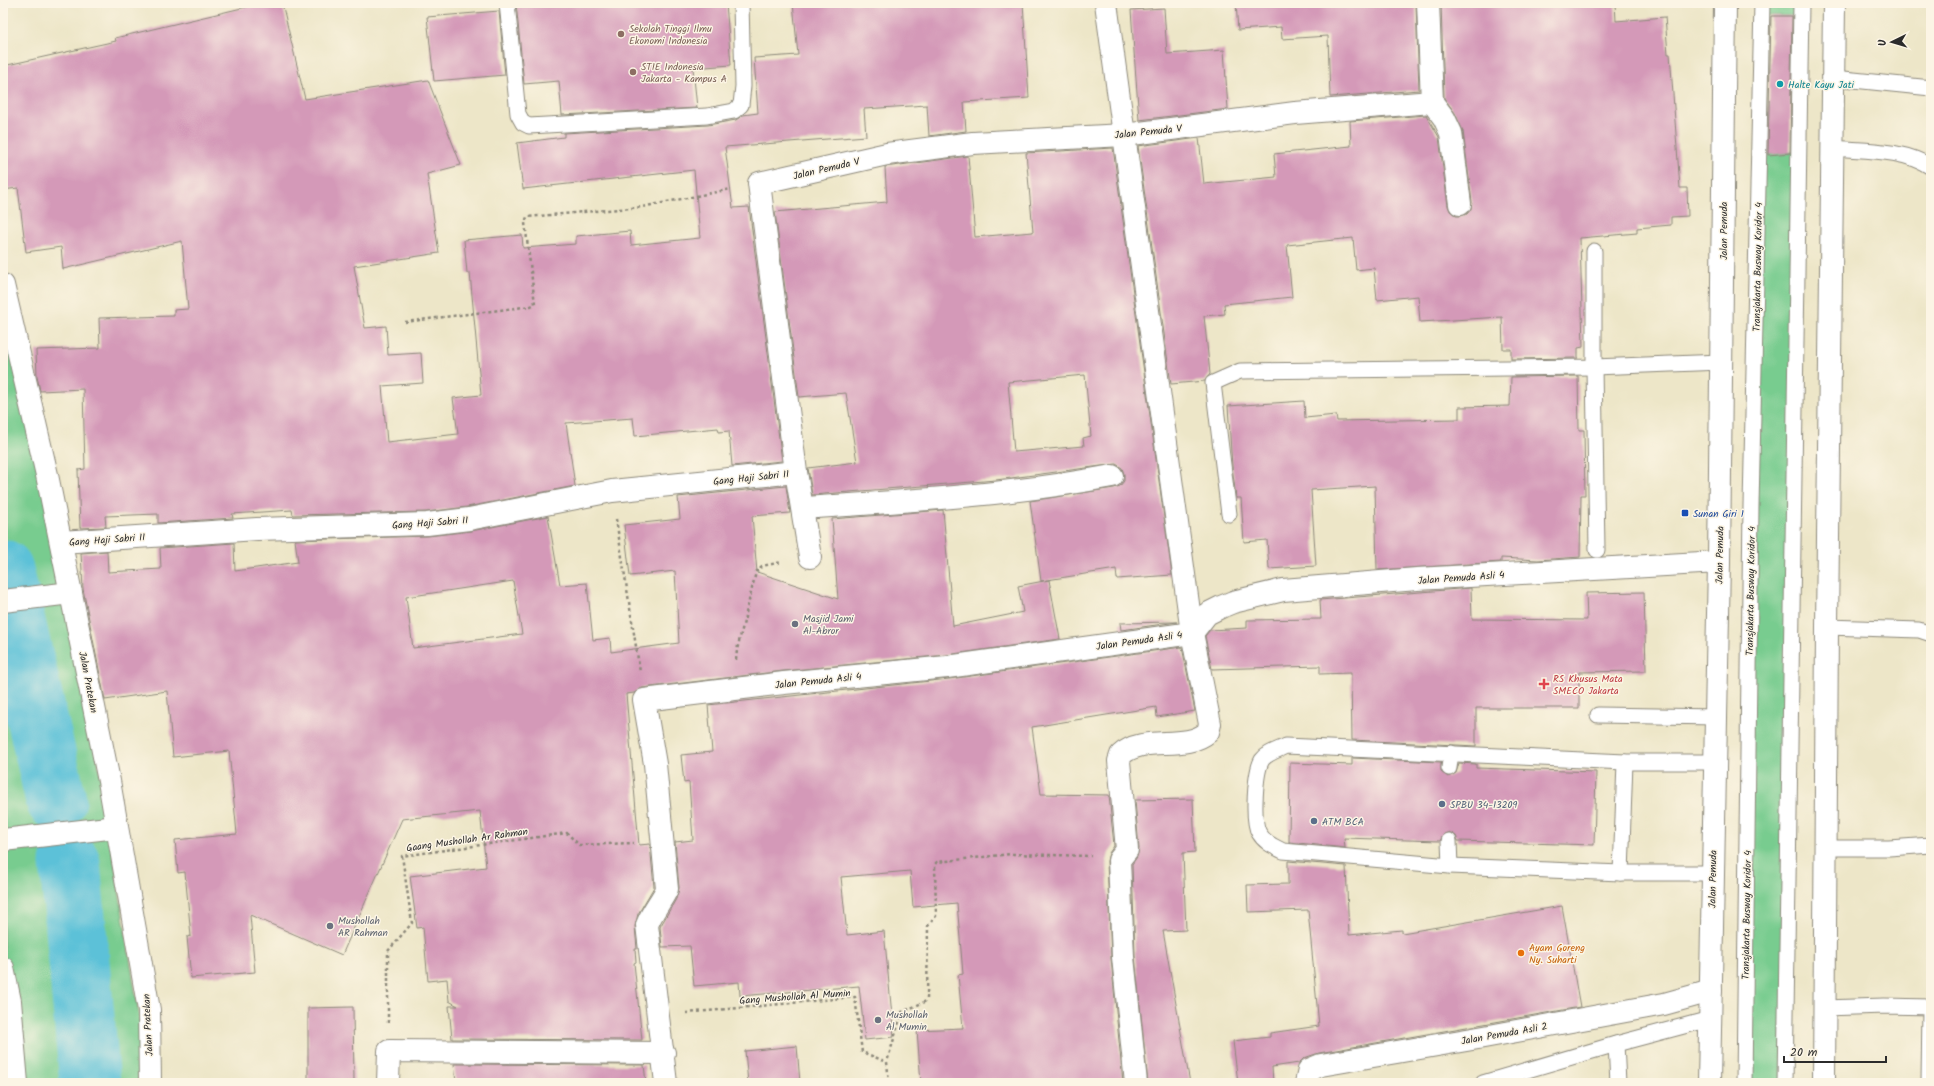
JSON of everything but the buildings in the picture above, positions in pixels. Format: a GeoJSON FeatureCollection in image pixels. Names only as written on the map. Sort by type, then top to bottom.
{"type":"FeatureCollection","features":[{"type":"Feature","properties":{"kind":"street"},"geometry":{"type":"LineString","coordinates":[[1106,3],[1192,633],[1210,724],[1208,732],[1198,739],[1132,747],[1121,755],[1119,761],[1127,850],[1119,860],[1122,956],[1136,1083]]}},
{"type":"Feature","properties":{"kind":"street"},"geometry":{"type":"LineString","coordinates":[[1428,3],[1432,102],[1444,118],[1451,133],[1460,204]]}},
{"type":"Feature","properties":{"kind":"street","name":"Jalan Pemuda"},"geometry":{"type":"LineString","coordinates":[[1709,1083],[1712,873],[1716,762],[1722,362],[1725,3]]}},
{"type":"Feature","properties":{"kind":"street"},"geometry":{"type":"LineString","coordinates":[[1824,1083],[1827,627],[1834,3]]}},
{"type":"Feature","properties":{"kind":"street","name":"Jalan Pemuda V"},"geometry":{"type":"LineString","coordinates":[[759,183],[887,154],[973,143],[1124,135],[1295,113],[1432,102]]}},
{"type":"Feature","properties":{"kind":"street"},"geometry":{"type":"LineString","coordinates":[[759,183],[796,472],[810,557]]}},
{"type":"Feature","properties":{"kind":"street","name":"Jalan Pratekan"},"geometry":{"type":"LineString","coordinates":[[3,285],[47,474],[72,593],[117,827],[148,1010],[150,1083]]}},
{"type":"Feature","properties":{"kind":"street","name":"Gang Haji Sabri II"},"geometry":{"type":"LineString","coordinates":[[61,542],[257,529],[427,524],[469,520],[612,491],[796,472]]}},
{"type":"Feature","properties":{"kind":"street"},"geometry":{"type":"LineString","coordinates":[[803,508],[988,493],[1079,482],[1112,476]]}},
{"type":"Feature","properties":{"kind":"street","name":"Jalan Pemuda Asli 4"},"geometry":{"type":"LineString","coordinates":[[644,700],[738,688],[947,667],[1192,633],[1207,614],[1221,607],[1233,602],[1283,590],[1417,579],[1719,562]]}},
{"type":"Feature","properties":{"kind":"street"},"geometry":{"type":"LineString","coordinates":[[3,601],[72,593]]}},
{"type":"Feature","properties":{"kind":"street"},"geometry":{"type":"LineString","coordinates":[[644,700],[655,764],[667,889],[662,901],[650,915],[647,925],[664,1053],[666,1083]]}},
{"type":"Feature","properties":{"kind":"street"},"geometry":{"type":"LineString","coordinates":[[12,839],[117,827]]}},
{"type":"Feature","properties":{"kind":"street"},"geometry":{"type":"LineString","coordinates":[[3,968],[10,1001],[17,1083]]}},
{"type":"Feature","properties":{"kind":"street","name":"Jalan Pemuda Asli 2"},"geometry":{"type":"LineString","coordinates":[[1306,1083],[1309,1070],[1321,1065],[1656,1005],[1711,991]]}},
{"type":"Feature","properties":{"kind":"street"},"geometry":{"type":"LineString","coordinates":[[388,1083],[389,1051],[664,1053]]}},
{"type":"Feature","properties":{"kind":"lane"},"geometry":{"type":"LineString","coordinates":[[507,3],[518,114],[522,123],[529,126],[707,116],[734,111],[741,105],[743,86],[741,3]]}},
{"type":"Feature","properties":{"kind":"lane","name":"Transjakarta Busway Koridor 4"},"geometry":{"type":"LineString","coordinates":[[1744,1083],[1751,506],[1762,3]]}},
{"type":"Feature","properties":{"kind":"lane"},"geometry":{"type":"LineString","coordinates":[[1786,1083],[1801,3]]}},
{"type":"Feature","properties":{"kind":"lane"},"geometry":{"type":"LineString","coordinates":[[1834,78],[1931,88]]}},
{"type":"Feature","properties":{"kind":"lane"},"geometry":{"type":"LineString","coordinates":[[1833,148],[1892,153],[1919,159],[1931,167]]}},
{"type":"Feature","properties":{"kind":"lane"},"geometry":{"type":"LineString","coordinates":[[1594,250],[1597,550]]}},
{"type":"Feature","properties":{"kind":"lane"},"geometry":{"type":"LineString","coordinates":[[1229,514],[1214,383],[1240,371],[1594,367],[1722,362]]}},
{"type":"Feature","properties":{"kind":"lane"},"geometry":{"type":"LineString","coordinates":[[1827,627],[1918,630],[1931,634]]}},
{"type":"Feature","properties":{"kind":"lane"},"geometry":{"type":"LineString","coordinates":[[1598,715],[1716,717]]}},
{"type":"Feature","properties":{"kind":"lane"},"geometry":{"type":"LineString","coordinates":[[1712,873],[1621,873],[1450,866],[1283,851],[1268,844],[1258,832],[1255,815],[1258,774],[1262,760],[1271,753],[1286,746],[1450,760],[1716,762]]}},
{"type":"Feature","properties":{"kind":"lane"},"geometry":{"type":"LineString","coordinates":[[1621,873],[1625,762]]}},
{"type":"Feature","properties":{"kind":"lane"},"geometry":{"type":"LineString","coordinates":[[1449,841],[1450,866]]}},
{"type":"Feature","properties":{"kind":"lane"},"geometry":{"type":"LineString","coordinates":[[1825,848],[1889,848],[1931,845]]}},
{"type":"Feature","properties":{"kind":"lane"},"geometry":{"type":"LineString","coordinates":[[1825,1008],[1884,1006],[1930,1007],[1929,1083]]}},
{"type":"Feature","properties":{"kind":"lane"},"geometry":{"type":"LineString","coordinates":[[1483,1083],[1616,1044],[1710,1019]]}},
{"type":"Feature","properties":{"kind":"lane"},"geometry":{"type":"LineString","coordinates":[[1616,1044],[1618,1083]]}},
{"type":"Feature","properties":{"kind":"path"},"geometry":{"type":"LineString","coordinates":[[405,322],[531,306],[535,304],[525,223],[527,217],[642,207],[759,183]]}},
{"type":"Feature","properties":{"kind":"path"},"geometry":{"type":"LineString","coordinates":[[612,491],[644,700]]}},
{"type":"Feature","properties":{"kind":"path"},"geometry":{"type":"LineString","coordinates":[[738,688],[737,650],[756,572],[762,566],[810,557]]}},
{"type":"Feature","properties":{"kind":"path","name":"Gaang Mushollah Ar Rahman"},"geometry":{"type":"LineString","coordinates":[[389,1051],[388,951],[412,923],[402,856],[566,833],[579,845],[663,842]]}},
{"type":"Feature","properties":{"kind":"path"},"geometry":{"type":"LineString","coordinates":[[888,1083],[887,1062],[902,1012],[926,1001],[927,998],[928,926],[936,916],[934,866],[937,862],[1011,854],[1121,857]]}},
{"type":"Feature","properties":{"kind":"path","name":"Gang Mushollah Al Mumin"},"geometry":{"type":"LineString","coordinates":[[659,1016],[855,998],[862,1052],[887,1062]]}},
{"type":"Feature","properties":{"kind":"green space"},"geometry":{"type":"Polygon","coordinates":[[[1762,3],[1801,3],[1801,16],[1762,16],[1762,3]]]}},
{"type":"Feature","properties":{"kind":"green space"},"geometry":{"type":"Polygon","coordinates":[[[1799,152],[1785,1083],[1745,1083],[1760,155],[1799,152]]]}},
{"type":"Feature","properties":{"kind":"green space"},"geometry":{"type":"Polygon","coordinates":[[[3,290],[71,593],[150,1083],[17,1083],[3,968],[3,290]]]}},
{"type":"Feature","properties":{"kind":"waterway"},"geometry":{"type":"LineString","coordinates":[[3,570],[56,800]]}},
{"type":"Feature","properties":{"kind":"waterway"},"geometry":{"type":"LineString","coordinates":[[70,863],[90,1083]]}},
{"type":"Feature","properties":{"kind":"place","name":"Sekolah Tinggi Ilmu Ekonomi Indonesia"},"geometry":{"type":"Point","coordinates":[621,34]}},
{"type":"Feature","properties":{"kind":"place","name":"STIE Indonesia Jakarta - Kampus A"},"geometry":{"type":"Point","coordinates":[633,72]}},
{"type":"Feature","properties":{"kind":"place","name":"Halte Kayu Jati"},"geometry":{"type":"Point","coordinates":[1780,84]}},
{"type":"Feature","properties":{"kind":"place","name":"Sunan Giri 1"},"geometry":{"type":"Point","coordinates":[1685,513]}},
{"type":"Feature","properties":{"kind":"place","name":"Masjid Jami Al-Abror"},"geometry":{"type":"Point","coordinates":[795,624]}},
{"type":"Feature","properties":{"kind":"place","name":"RS Khusus Mata SMECO Jakarta"},"geometry":{"type":"Point","coordinates":[1544,684]}},
{"type":"Feature","properties":{"kind":"place","name":"SPBU 34-13209"},"geometry":{"type":"Point","coordinates":[1442,804]}},
{"type":"Feature","properties":{"kind":"place","name":"ATM BCA"},"geometry":{"type":"Point","coordinates":[1314,821]}},
{"type":"Feature","properties":{"kind":"place","name":"Mushollah AR Rahman"},"geometry":{"type":"Point","coordinates":[330,926]}},
{"type":"Feature","properties":{"kind":"place","name":"Ayam Goreng Ny. Suharti"},"geometry":{"type":"Point","coordinates":[1521,953]}},
{"type":"Feature","properties":{"kind":"place","name":"Mushollah Al Mumin"},"geometry":{"type":"Point","coordinates":[878,1020]}}]}
